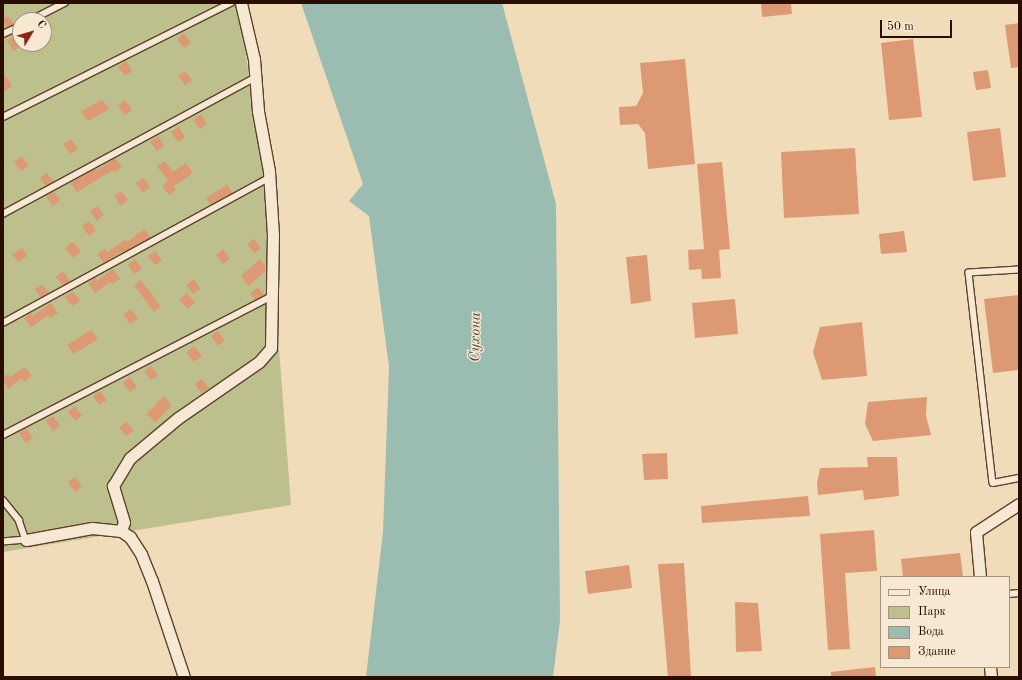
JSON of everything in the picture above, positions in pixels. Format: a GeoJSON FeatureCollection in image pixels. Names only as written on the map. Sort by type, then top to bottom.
{"type":"FeatureCollection","features":[{"type":"Feature","properties":{"kind":"street"},"geometry":{"type":"LineString","coordinates":[[121,531],[124,522],[113,486],[130,458],[178,418],[259,362],[271,348],[274,333],[272,296],[273,235],[269,178],[258,111],[256,78],[241,3]]}},
{"type":"Feature","properties":{"kind":"street"},"geometry":{"type":"LineString","coordinates":[[980,576],[976,532],[1019,504]]}},
{"type":"Feature","properties":{"kind":"street"},"geometry":{"type":"LineString","coordinates":[[26,540],[92,528],[121,531],[134,543],[147,568],[184,677]]}},
{"type":"Feature","properties":{"kind":"lane"},"geometry":{"type":"LineString","coordinates":[[47,12],[65,3]]}},
{"type":"Feature","properties":{"kind":"lane"},"geometry":{"type":"LineString","coordinates":[[3,117],[231,3]]}},
{"type":"Feature","properties":{"kind":"lane"},"geometry":{"type":"LineString","coordinates":[[3,214],[256,78]]}},
{"type":"Feature","properties":{"kind":"lane"},"geometry":{"type":"LineString","coordinates":[[3,323],[269,178]]}},
{"type":"Feature","properties":{"kind":"lane"},"geometry":{"type":"LineString","coordinates":[[1019,270],[969,273],[993,483],[1019,478]]}},
{"type":"Feature","properties":{"kind":"lane"},"geometry":{"type":"LineString","coordinates":[[3,435],[272,296]]}},
{"type":"Feature","properties":{"kind":"lane"},"geometry":{"type":"LineString","coordinates":[[3,500],[19,520],[26,540],[3,542]]}},
{"type":"Feature","properties":{"kind":"green space"},"geometry":{"type":"Polygon","coordinates":[[[3,3],[235,3],[245,48],[268,205],[291,505],[3,552],[3,3]]]}},
{"type":"Feature","properties":{"kind":"water","name":"Сухона"},"geometry":{"type":"Polygon","coordinates":[[[301,3],[502,3],[556,204],[560,621],[553,677],[366,677],[383,532],[389,367],[369,216],[349,201],[363,184],[301,3]]]}},
{"type":"Feature","properties":{"kind":"building"},"geometry":{"type":"Polygon","coordinates":[[[761,3],[791,3],[792,14],[762,17],[761,3]]]}},
{"type":"Feature","properties":{"kind":"building"},"geometry":{"type":"Polygon","coordinates":[[[8,16],[12,21],[12,25],[6,28],[3,19],[8,16]]]}},
{"type":"Feature","properties":{"kind":"building"},"geometry":{"type":"Polygon","coordinates":[[[1019,23],[1019,67],[1011,68],[1005,25],[1019,23]]]}},
{"type":"Feature","properties":{"kind":"building"},"geometry":{"type":"Polygon","coordinates":[[[184,33],[191,43],[184,48],[177,39],[184,33]]]}},
{"type":"Feature","properties":{"kind":"building"},"geometry":{"type":"Polygon","coordinates":[[[12,37],[12,48],[7,41],[12,37]]]}},
{"type":"Feature","properties":{"kind":"building"},"geometry":{"type":"Polygon","coordinates":[[[913,39],[922,117],[889,120],[881,43],[913,39]]]}},
{"type":"Feature","properties":{"kind":"building"},"geometry":{"type":"Polygon","coordinates":[[[685,59],[695,164],[648,169],[645,133],[638,124],[620,125],[619,107],[636,106],[643,93],[640,63],[685,59]]]}},
{"type":"Feature","properties":{"kind":"building"},"geometry":{"type":"Polygon","coordinates":[[[126,61],[132,71],[125,76],[118,67],[126,61]]]}},
{"type":"Feature","properties":{"kind":"building"},"geometry":{"type":"Polygon","coordinates":[[[988,70],[991,88],[976,90],[973,72],[988,70]]]}},
{"type":"Feature","properties":{"kind":"building"},"geometry":{"type":"Polygon","coordinates":[[[185,71],[192,80],[185,85],[178,76],[185,71]]]}},
{"type":"Feature","properties":{"kind":"building"},"geometry":{"type":"Polygon","coordinates":[[[3,73],[12,86],[3,92],[3,73]]]}},
{"type":"Feature","properties":{"kind":"building"},"geometry":{"type":"Polygon","coordinates":[[[102,100],[109,109],[88,121],[81,111],[102,100]]]}},
{"type":"Feature","properties":{"kind":"building"},"geometry":{"type":"Polygon","coordinates":[[[125,100],[132,110],[125,115],[118,106],[125,100]]]}},
{"type":"Feature","properties":{"kind":"building"},"geometry":{"type":"Polygon","coordinates":[[[201,114],[207,124],[200,129],[193,120],[201,114]]]}},
{"type":"Feature","properties":{"kind":"building"},"geometry":{"type":"Polygon","coordinates":[[[179,127],[185,137],[178,142],[171,132],[179,127]]]}},
{"type":"Feature","properties":{"kind":"building"},"geometry":{"type":"Polygon","coordinates":[[[1000,128],[1006,177],[973,181],[967,132],[1000,128]]]}},
{"type":"Feature","properties":{"kind":"building"},"geometry":{"type":"Polygon","coordinates":[[[158,136],[164,146],[157,151],[150,142],[158,136]]]}},
{"type":"Feature","properties":{"kind":"building"},"geometry":{"type":"Polygon","coordinates":[[[71,139],[78,149],[70,154],[63,144],[71,139]]]}},
{"type":"Feature","properties":{"kind":"building"},"geometry":{"type":"Polygon","coordinates":[[[855,148],[859,214],[784,218],[781,152],[855,148]]]}},
{"type":"Feature","properties":{"kind":"building"},"geometry":{"type":"Polygon","coordinates":[[[22,156],[29,166],[21,171],[14,162],[22,156]]]}},
{"type":"Feature","properties":{"kind":"building"},"geometry":{"type":"Polygon","coordinates":[[[115,158],[122,167],[114,173],[113,170],[77,192],[70,183],[95,169],[97,171],[115,158]]]}},
{"type":"Feature","properties":{"kind":"building"},"geometry":{"type":"Polygon","coordinates":[[[165,161],[173,172],[186,163],[193,173],[174,186],[176,190],[169,195],[162,186],[168,181],[157,166],[165,161]]]}},
{"type":"Feature","properties":{"kind":"building"},"geometry":{"type":"Polygon","coordinates":[[[722,162],[730,249],[719,250],[721,278],[702,279],[701,269],[689,270],[688,250],[704,249],[697,164],[722,162]]]}},
{"type":"Feature","properties":{"kind":"building"},"geometry":{"type":"Polygon","coordinates":[[[47,173],[54,182],[46,186],[40,178],[47,173]]]}},
{"type":"Feature","properties":{"kind":"building"},"geometry":{"type":"Polygon","coordinates":[[[143,178],[150,187],[143,193],[136,183],[143,178]]]}},
{"type":"Feature","properties":{"kind":"building"},"geometry":{"type":"Polygon","coordinates":[[[227,185],[233,193],[211,205],[206,198],[227,185]]]}},
{"type":"Feature","properties":{"kind":"building"},"geometry":{"type":"Polygon","coordinates":[[[121,191],[128,200],[121,206],[114,196],[121,191]]]}},
{"type":"Feature","properties":{"kind":"building"},"geometry":{"type":"Polygon","coordinates":[[[54,192],[60,200],[53,206],[46,196],[54,192]]]}},
{"type":"Feature","properties":{"kind":"building"},"geometry":{"type":"Polygon","coordinates":[[[97,206],[104,215],[97,221],[90,211],[97,206]]]}},
{"type":"Feature","properties":{"kind":"building"},"geometry":{"type":"Polygon","coordinates":[[[89,221],[96,230],[89,236],[82,226],[89,221]]]}},
{"type":"Feature","properties":{"kind":"building"},"geometry":{"type":"Polygon","coordinates":[[[144,229],[151,238],[123,253],[122,251],[104,263],[97,254],[105,249],[107,252],[125,240],[127,242],[144,229]]]}},
{"type":"Feature","properties":{"kind":"building"},"geometry":{"type":"Polygon","coordinates":[[[904,231],[907,252],[881,254],[879,234],[904,231]]]}},
{"type":"Feature","properties":{"kind":"building"},"geometry":{"type":"Polygon","coordinates":[[[254,239],[261,248],[254,253],[247,244],[254,239]]]}},
{"type":"Feature","properties":{"kind":"building"},"geometry":{"type":"Polygon","coordinates":[[[73,242],[81,252],[73,258],[65,248],[73,242]]]}},
{"type":"Feature","properties":{"kind":"building"},"geometry":{"type":"Polygon","coordinates":[[[22,248],[27,256],[18,262],[12,255],[22,248]]]}},
{"type":"Feature","properties":{"kind":"building"},"geometry":{"type":"Polygon","coordinates":[[[223,249],[230,259],[223,264],[216,255],[223,249]]]}},
{"type":"Feature","properties":{"kind":"building"},"geometry":{"type":"Polygon","coordinates":[[[155,251],[162,260],[155,265],[148,256],[155,251]]]}},
{"type":"Feature","properties":{"kind":"building"},"geometry":{"type":"Polygon","coordinates":[[[647,255],[651,301],[631,304],[626,257],[647,255]]]}},
{"type":"Feature","properties":{"kind":"building"},"geometry":{"type":"Polygon","coordinates":[[[135,259],[142,269],[134,274],[128,265],[135,259]]]}},
{"type":"Feature","properties":{"kind":"building"},"geometry":{"type":"Polygon","coordinates":[[[260,259],[265,266],[265,271],[249,286],[241,276],[260,259]]]}},
{"type":"Feature","properties":{"kind":"building"},"geometry":{"type":"Polygon","coordinates":[[[113,269],[120,279],[112,284],[110,282],[95,293],[88,283],[95,278],[97,281],[113,269]]]}},
{"type":"Feature","properties":{"kind":"building"},"geometry":{"type":"Polygon","coordinates":[[[63,271],[70,281],[63,286],[56,277],[63,271]]]}},
{"type":"Feature","properties":{"kind":"building"},"geometry":{"type":"Polygon","coordinates":[[[194,279],[200,289],[193,294],[186,285],[194,279]]]}},
{"type":"Feature","properties":{"kind":"building"},"geometry":{"type":"Polygon","coordinates":[[[141,280],[161,307],[154,312],[134,285],[141,280]]]}},
{"type":"Feature","properties":{"kind":"building"},"geometry":{"type":"Polygon","coordinates":[[[42,284],[49,293],[41,298],[35,289],[42,284]]]}},
{"type":"Feature","properties":{"kind":"building"},"geometry":{"type":"Polygon","coordinates":[[[258,287],[264,295],[255,300],[250,293],[258,287]]]}},
{"type":"Feature","properties":{"kind":"building"},"geometry":{"type":"Polygon","coordinates":[[[73,291],[80,301],[72,306],[65,297],[73,291]]]}},
{"type":"Feature","properties":{"kind":"building"},"geometry":{"type":"Polygon","coordinates":[[[187,293],[195,303],[187,309],[179,299],[187,293]]]}},
{"type":"Feature","properties":{"kind":"building"},"geometry":{"type":"Polygon","coordinates":[[[1019,295],[1019,370],[993,373],[984,299],[1019,295]]]}},
{"type":"Feature","properties":{"kind":"building"},"geometry":{"type":"Polygon","coordinates":[[[735,299],[738,334],[695,338],[692,303],[735,299]]]}},
{"type":"Feature","properties":{"kind":"building"},"geometry":{"type":"Polygon","coordinates":[[[51,303],[58,313],[50,318],[48,315],[31,327],[24,318],[31,313],[33,316],[51,303]]]}},
{"type":"Feature","properties":{"kind":"building"},"geometry":{"type":"Polygon","coordinates":[[[131,309],[138,319],[130,324],[123,314],[131,309]]]}},
{"type":"Feature","properties":{"kind":"building"},"geometry":{"type":"Polygon","coordinates":[[[862,322],[867,376],[822,380],[813,352],[820,327],[862,322]]]}},
{"type":"Feature","properties":{"kind":"building"},"geometry":{"type":"Polygon","coordinates":[[[91,330],[98,339],[74,354],[67,345],[91,330]]]}},
{"type":"Feature","properties":{"kind":"building"},"geometry":{"type":"Polygon","coordinates":[[[218,331],[225,341],[218,346],[211,336],[218,331]]]}},
{"type":"Feature","properties":{"kind":"building"},"geometry":{"type":"Polygon","coordinates":[[[194,346],[202,356],[194,362],[186,353],[194,346]]]}},
{"type":"Feature","properties":{"kind":"building"},"geometry":{"type":"Polygon","coordinates":[[[151,366],[158,375],[151,380],[144,371],[151,366]]]}},
{"type":"Feature","properties":{"kind":"building"},"geometry":{"type":"Polygon","coordinates":[[[25,367],[32,376],[24,382],[22,378],[8,389],[3,378],[8,374],[10,377],[25,367]]]}},
{"type":"Feature","properties":{"kind":"building"},"geometry":{"type":"Polygon","coordinates":[[[130,377],[137,387],[130,392],[123,383],[130,377]]]}},
{"type":"Feature","properties":{"kind":"building"},"geometry":{"type":"Polygon","coordinates":[[[202,379],[209,388],[201,393],[195,384],[202,379]]]}},
{"type":"Feature","properties":{"kind":"building"},"geometry":{"type":"Polygon","coordinates":[[[100,391],[107,400],[99,405],[93,396],[100,391]]]}},
{"type":"Feature","properties":{"kind":"building"},"geometry":{"type":"Polygon","coordinates":[[[164,396],[171,406],[155,423],[147,414],[164,396]]]}},
{"type":"Feature","properties":{"kind":"building"},"geometry":{"type":"Polygon","coordinates":[[[927,397],[926,416],[931,435],[873,441],[865,424],[868,402],[927,397]]]}},
{"type":"Feature","properties":{"kind":"building"},"geometry":{"type":"Polygon","coordinates":[[[75,406],[82,416],[75,421],[68,412],[75,406]]]}},
{"type":"Feature","properties":{"kind":"building"},"geometry":{"type":"Polygon","coordinates":[[[53,416],[60,425],[53,431],[46,421],[53,416]]]}},
{"type":"Feature","properties":{"kind":"building"},"geometry":{"type":"Polygon","coordinates":[[[127,422],[134,431],[126,436],[119,427],[127,422]]]}},
{"type":"Feature","properties":{"kind":"building"},"geometry":{"type":"Polygon","coordinates":[[[26,428],[33,438],[26,443],[19,433],[26,428]]]}},
{"type":"Feature","properties":{"kind":"building"},"geometry":{"type":"Polygon","coordinates":[[[667,453],[668,479],[644,480],[642,454],[667,453]]]}},
{"type":"Feature","properties":{"kind":"building"},"geometry":{"type":"Polygon","coordinates":[[[867,457],[897,457],[899,496],[864,500],[863,490],[818,495],[817,483],[820,468],[868,467],[867,457]]]}},
{"type":"Feature","properties":{"kind":"building"},"geometry":{"type":"Polygon","coordinates":[[[75,477],[82,486],[75,492],[68,482],[75,477]]]}},
{"type":"Feature","properties":{"kind":"building"},"geometry":{"type":"Polygon","coordinates":[[[808,496],[810,516],[702,523],[701,506],[808,496]]]}},
{"type":"Feature","properties":{"kind":"building"},"geometry":{"type":"Polygon","coordinates":[[[874,530],[877,571],[845,573],[850,649],[828,650],[820,534],[874,530]]]}},
{"type":"Feature","properties":{"kind":"building"},"geometry":{"type":"Polygon","coordinates":[[[960,553],[963,576],[903,576],[901,559],[960,553]]]}},
{"type":"Feature","properties":{"kind":"building"},"geometry":{"type":"Polygon","coordinates":[[[684,563],[691,677],[668,677],[658,564],[684,563]]]}},
{"type":"Feature","properties":{"kind":"building"},"geometry":{"type":"Polygon","coordinates":[[[629,565],[632,588],[588,594],[585,571],[629,565]]]}},
{"type":"Feature","properties":{"kind":"building"},"geometry":{"type":"Polygon","coordinates":[[[735,602],[758,603],[762,651],[736,652],[735,602]]]}},
{"type":"Feature","properties":{"kind":"building"},"geometry":{"type":"Polygon","coordinates":[[[875,667],[876,677],[831,677],[831,672],[875,667]]]}}]}
